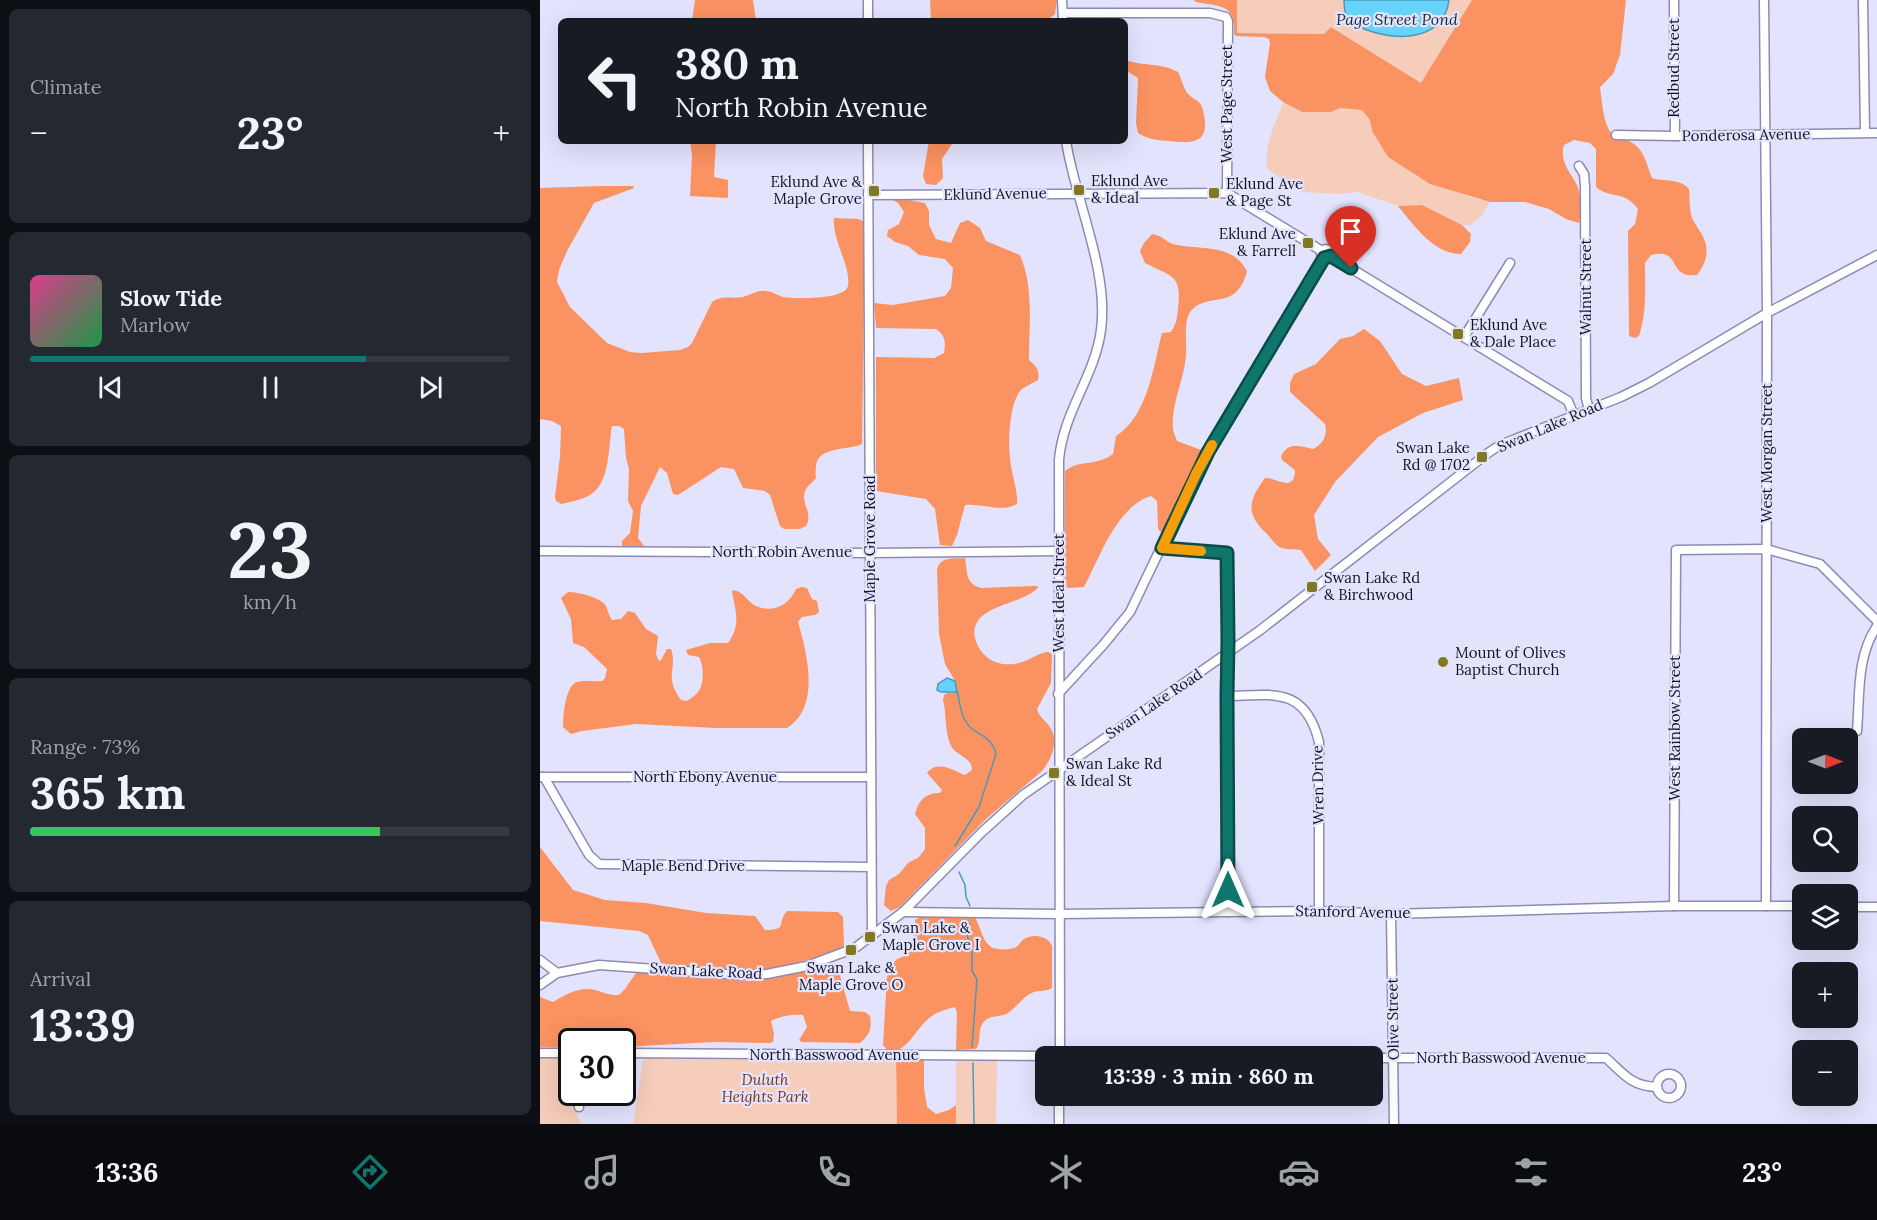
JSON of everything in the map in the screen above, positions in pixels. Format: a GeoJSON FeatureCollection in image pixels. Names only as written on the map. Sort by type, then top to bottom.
{"type":"FeatureCollection","features":[{"type":"Feature","properties":{"kind":"street"},"geometry":{"type":"LineString","coordinates":[[868,0],[868,18]]}},
{"type":"Feature","properties":{"kind":"street"},"geometry":{"type":"LineString","coordinates":[[1062,0],[1063,17]]}},
{"type":"Feature","properties":{"kind":"street","name":"Redbud Street"},"geometry":{"type":"LineString","coordinates":[[1674,0],[1675,136]]}},
{"type":"Feature","properties":{"kind":"street","name":"West Morgan Street"},"geometry":{"type":"LineString","coordinates":[[1764,0],[1767,313],[1766,906]]}},
{"type":"Feature","properties":{"kind":"street"},"geometry":{"type":"LineString","coordinates":[[1863,0],[1865,132]]}},
{"type":"Feature","properties":{"kind":"street","name":"West Page Street"},"geometry":{"type":"LineString","coordinates":[[1063,17],[1210,14],[1225,16],[1228,21],[1227,193]]}},
{"type":"Feature","properties":{"kind":"street","name":"Ponderosa Avenue"},"geometry":{"type":"LineString","coordinates":[[1616,135],[1877,133]]}},
{"type":"Feature","properties":{"kind":"street","name":"Maple Grove Road"},"geometry":{"type":"LineString","coordinates":[[868,144],[872,937]]}},
{"type":"Feature","properties":{"kind":"street","name":"West Ideal Street"},"geometry":{"type":"LineString","coordinates":[[1060,1046],[1059,460],[1062,437],[1094,359],[1102,326],[1098,274],[1067,144]]}},
{"type":"Feature","properties":{"kind":"street","name":"Walnut Street"},"geometry":{"type":"LineString","coordinates":[[1579,166],[1584,174],[1586,186],[1586,398],[1589,410]]}},
{"type":"Feature","properties":{"kind":"street"},"geometry":{"type":"LineString","coordinates":[[1227,193],[1568,402],[1574,416]]}},
{"type":"Feature","properties":{"kind":"street","name":"Eklund Avenue"},"geometry":{"type":"LineString","coordinates":[[868,195],[1227,193]]}},
{"type":"Feature","properties":{"kind":"street"},"geometry":{"type":"LineString","coordinates":[[1058,694],[1130,612],[1208,452],[1325,255]]}},
{"type":"Feature","properties":{"kind":"street","name":"Swan Lake Road"},"geometry":{"type":"LineString","coordinates":[[540,985],[557,973],[599,965],[740,975],[767,974],[807,966],[844,953],[872,937],[903,912],[1011,806],[1060,769],[1228,653],[1342,568],[1488,453],[1500,445],[1589,410],[1649,383],[1767,313],[1877,255]]}},
{"type":"Feature","properties":{"kind":"street"},"geometry":{"type":"LineString","coordinates":[[1464,338],[1510,263]]}},
{"type":"Feature","properties":{"kind":"street"},"geometry":{"type":"LineString","coordinates":[[1162,548],[1227,553],[1228,912]]}},
{"type":"Feature","properties":{"kind":"street"},"geometry":{"type":"LineString","coordinates":[[1766,549],[1820,564],[1877,621]]}},
{"type":"Feature","properties":{"kind":"street","name":"West Rainbow Street"},"geometry":{"type":"LineString","coordinates":[[1674,906],[1676,550],[1766,549]]}},
{"type":"Feature","properties":{"kind":"street","name":"North Robin Avenue"},"geometry":{"type":"LineString","coordinates":[[540,551],[870,553],[1059,551]]}},
{"type":"Feature","properties":{"kind":"street"},"geometry":{"type":"LineString","coordinates":[[1857,728],[1863,655],[1869,638],[1877,626]]}},
{"type":"Feature","properties":{"kind":"street","name":"Wren Drive"},"geometry":{"type":"LineString","coordinates":[[1227,696],[1279,694],[1300,704],[1315,725],[1319,742],[1319,911]]}},
{"type":"Feature","properties":{"kind":"street","name":"North Ebony Avenue"},"geometry":{"type":"LineString","coordinates":[[542,777],[871,777]]}},
{"type":"Feature","properties":{"kind":"street","name":"Maple Bend Drive"},"geometry":{"type":"LineString","coordinates":[[542,777],[589,855],[599,864],[872,867]]}},
{"type":"Feature","properties":{"kind":"street","name":"Stanford Avenue"},"geometry":{"type":"LineString","coordinates":[[903,912],[1059,914],[1319,911],[1391,914],[1674,906],[1792,906]]}},
{"type":"Feature","properties":{"kind":"street"},"geometry":{"type":"LineString","coordinates":[[1858,907],[1877,907]]}},
{"type":"Feature","properties":{"kind":"street","name":"Olive Street"},"geometry":{"type":"LineString","coordinates":[[1391,914],[1394,1124]]}},
{"type":"Feature","properties":{"kind":"street"},"geometry":{"type":"LineString","coordinates":[[540,960],[557,973]]}},
{"type":"Feature","properties":{"kind":"street"},"geometry":{"type":"LineString","coordinates":[[540,1053],[558,1053]]}},
{"type":"Feature","properties":{"kind":"street","name":"North Basswood Avenue"},"geometry":{"type":"LineString","coordinates":[[636,1053],[1035,1056]]}},
{"type":"Feature","properties":{"kind":"street","name":"North Basswood Avenue"},"geometry":{"type":"LineString","coordinates":[[1383,1058],[1606,1058],[1642,1086],[1656,1087]]}},
{"type":"Feature","properties":{"kind":"street"},"geometry":{"type":"LineString","coordinates":[[1059,1106],[1059,1124]]}},
{"type":"Feature","properties":{"kind":"green space"},"geometry":{"type":"Polygon","coordinates":[[[1237,0],[1344,0],[1347,17],[1352,24],[1383,35],[1446,16],[1449,0],[1472,0],[1421,83],[1332,27],[1324,34],[1237,33],[1237,0]]]}},
{"type":"Feature","properties":{"kind":"green space"},"geometry":{"type":"Polygon","coordinates":[[[1283,102],[1302,112],[1340,108],[1362,110],[1370,120],[1372,131],[1388,157],[1470,197],[1490,202],[1481,216],[1471,225],[1462,225],[1422,205],[1398,206],[1357,192],[1339,194],[1301,192],[1267,168],[1269,142],[1283,102]]]}},
{"type":"Feature","properties":{"kind":"green space","name":"Duluth Heights Park"},"geometry":{"type":"Polygon","coordinates":[[[644,1054],[896,1055],[897,1124],[633,1124],[644,1054]]]}},
{"type":"Feature","properties":{"kind":"green space"},"geometry":{"type":"Polygon","coordinates":[[[956,1056],[997,1056],[996,1124],[956,1124],[956,1056]]]}},
{"type":"Feature","properties":{"kind":"green space"},"geometry":{"type":"Polygon","coordinates":[[[540,1058],[558,1058],[558,1106],[576,1106],[578,1118],[584,1124],[540,1124],[540,1058]]]}},
{"type":"Feature","properties":{"kind":"shaded area"},"geometry":{"type":"Polygon","coordinates":[[[695,0],[753,0],[756,18],[692,18],[695,0]]]}},
{"type":"Feature","properties":{"kind":"shaded area"},"geometry":{"type":"Polygon","coordinates":[[[930,0],[1057,0],[1055,14],[1050,18],[931,18],[930,0]]]}},
{"type":"Feature","properties":{"kind":"shaded area"},"geometry":{"type":"Polygon","coordinates":[[[1193,0],[1237,0],[1237,33],[1324,34],[1331,27],[1421,83],[1472,0],[1626,0],[1620,55],[1613,74],[1600,87],[1605,120],[1614,136],[1631,142],[1639,149],[1652,178],[1681,183],[1689,189],[1692,218],[1706,244],[1707,253],[1702,267],[1697,275],[1687,275],[1677,268],[1667,255],[1651,255],[1645,263],[1642,327],[1639,336],[1635,338],[1629,336],[1628,231],[1635,224],[1638,209],[1627,199],[1596,187],[1596,149],[1590,143],[1574,140],[1564,145],[1563,151],[1564,161],[1579,193],[1581,209],[1579,223],[1566,219],[1549,209],[1525,202],[1490,202],[1430,184],[1388,157],[1372,131],[1370,120],[1362,110],[1340,108],[1331,112],[1302,112],[1283,102],[1270,91],[1265,77],[1269,39],[1236,36],[1232,17],[1225,8],[1193,0]]]}},
{"type":"Feature","properties":{"kind":"shaded area"},"geometry":{"type":"Polygon","coordinates":[[[1128,61],[1166,67],[1178,72],[1186,92],[1202,107],[1205,121],[1203,135],[1199,139],[1187,142],[1150,138],[1138,133],[1136,123],[1138,78],[1128,72],[1128,61]]]}},
{"type":"Feature","properties":{"kind":"shaded area"},"geometry":{"type":"Polygon","coordinates":[[[690,144],[716,144],[714,177],[728,180],[728,198],[690,196],[690,144]]]}},
{"type":"Feature","properties":{"kind":"shaded area"},"geometry":{"type":"Polygon","coordinates":[[[928,144],[952,144],[942,159],[943,178],[936,185],[926,184],[923,176],[928,144]]]}},
{"type":"Feature","properties":{"kind":"shaded area"},"geometry":{"type":"Polygon","coordinates":[[[633,186],[634,188],[594,203],[567,251],[557,282],[570,307],[607,343],[630,352],[680,350],[688,347],[712,302],[720,299],[743,297],[762,291],[783,297],[818,298],[845,291],[848,286],[847,270],[834,227],[834,218],[858,219],[865,222],[862,444],[827,452],[817,461],[816,478],[804,494],[808,516],[806,526],[800,529],[784,529],[780,526],[770,495],[765,491],[743,488],[734,469],[721,467],[678,495],[673,494],[667,473],[660,467],[641,506],[638,538],[644,546],[622,546],[622,541],[630,533],[633,511],[628,501],[629,469],[624,429],[619,426],[612,426],[605,474],[595,491],[575,501],[561,504],[556,501],[561,426],[552,421],[540,419],[540,188],[633,186]]]}},
{"type":"Feature","properties":{"kind":"shaded area"},"geometry":{"type":"Polygon","coordinates":[[[894,197],[925,203],[929,211],[929,225],[936,239],[951,243],[960,223],[968,220],[980,228],[986,241],[1020,255],[1027,280],[1030,306],[1029,360],[1037,368],[1038,380],[1022,389],[1014,402],[1012,412],[1009,451],[1017,504],[1005,508],[965,505],[952,546],[940,545],[935,509],[926,499],[876,491],[876,357],[934,358],[944,353],[945,345],[943,336],[936,329],[876,328],[874,303],[893,305],[945,296],[951,288],[953,268],[945,259],[919,255],[908,246],[895,242],[887,236],[888,230],[899,224],[904,212],[893,200],[894,197]]]}},
{"type":"Feature","properties":{"kind":"shaded area"},"geometry":{"type":"Polygon","coordinates":[[[1422,205],[1462,225],[1471,234],[1470,242],[1461,254],[1451,253],[1433,244],[1398,206],[1422,205]]]}},
{"type":"Feature","properties":{"kind":"shaded area"},"geometry":{"type":"Polygon","coordinates":[[[1152,234],[1173,244],[1224,252],[1233,256],[1247,271],[1236,292],[1222,299],[1198,305],[1189,315],[1186,326],[1186,356],[1174,410],[1173,430],[1177,441],[1204,451],[1162,531],[1160,532],[1158,528],[1157,501],[1151,496],[1139,502],[1128,510],[1110,535],[1084,587],[1068,588],[1065,585],[1065,471],[1076,465],[1100,460],[1113,454],[1116,436],[1135,416],[1148,390],[1162,333],[1171,332],[1176,320],[1179,297],[1176,283],[1168,274],[1145,263],[1140,251],[1152,234]]]}},
{"type":"Feature","properties":{"kind":"shaded area"},"geometry":{"type":"Polygon","coordinates":[[[1364,329],[1380,341],[1402,374],[1426,386],[1459,378],[1463,400],[1423,413],[1378,437],[1335,482],[1314,515],[1318,539],[1331,555],[1315,571],[1301,550],[1286,549],[1276,545],[1256,521],[1252,501],[1265,478],[1284,483],[1292,481],[1295,470],[1282,460],[1281,456],[1287,449],[1295,446],[1313,449],[1320,445],[1325,435],[1325,424],[1290,392],[1290,383],[1294,374],[1316,364],[1340,339],[1353,336],[1364,329]]]}},
{"type":"Feature","properties":{"kind":"shaded area"},"geometry":{"type":"Polygon","coordinates":[[[965,558],[968,577],[976,586],[981,588],[1037,586],[1038,588],[1032,593],[987,612],[977,622],[974,635],[982,652],[999,663],[1014,664],[1044,653],[1052,654],[1051,683],[1037,709],[1053,734],[1053,751],[1042,771],[986,819],[900,907],[891,911],[884,905],[889,880],[899,874],[908,863],[919,857],[925,849],[925,828],[915,814],[917,809],[923,798],[930,794],[940,793],[942,790],[927,773],[935,767],[950,769],[965,775],[972,770],[968,760],[953,749],[948,738],[943,700],[944,695],[957,690],[955,681],[945,664],[939,634],[937,569],[944,560],[965,558]]]}},
{"type":"Feature","properties":{"kind":"shaded area"},"geometry":{"type":"Polygon","coordinates":[[[807,588],[812,599],[817,601],[819,612],[802,617],[798,622],[805,649],[809,679],[808,693],[798,719],[787,728],[716,728],[636,724],[571,734],[563,727],[566,702],[573,685],[580,681],[602,681],[607,669],[584,647],[573,643],[571,619],[561,598],[568,592],[583,594],[599,600],[606,606],[612,620],[621,619],[628,611],[635,613],[646,629],[658,636],[656,654],[659,661],[667,649],[671,649],[673,684],[681,700],[687,701],[699,691],[703,674],[699,657],[688,655],[686,650],[710,643],[728,643],[736,624],[733,590],[756,606],[769,609],[785,603],[796,589],[807,588]]]}},
{"type":"Feature","properties":{"kind":"shaded area"},"geometry":{"type":"Polygon","coordinates":[[[540,847],[573,890],[605,900],[646,903],[706,913],[755,916],[765,930],[780,927],[787,911],[838,912],[843,917],[844,947],[794,964],[763,970],[719,971],[661,963],[648,935],[639,931],[540,921],[540,847]]]}},
{"type":"Feature","properties":{"kind":"shaded area"},"geometry":{"type":"Polygon","coordinates":[[[920,917],[975,918],[985,941],[996,949],[1017,947],[1024,939],[1032,936],[1044,938],[1052,946],[1052,988],[1036,991],[1008,1013],[985,1020],[981,1026],[976,1049],[956,1050],[957,1013],[955,1007],[931,1016],[905,1045],[889,1052],[883,1045],[887,977],[897,959],[907,955],[914,946],[915,920],[920,917]]]}},
{"type":"Feature","properties":{"kind":"shaded area"},"geometry":{"type":"Polygon","coordinates":[[[832,966],[839,972],[850,1011],[865,1012],[870,1016],[870,1031],[860,1043],[802,1042],[799,1040],[807,1027],[803,1015],[795,1015],[771,1021],[774,1034],[773,1042],[770,1043],[714,1042],[636,1046],[636,1028],[558,1028],[558,1047],[540,1047],[540,997],[553,1002],[584,989],[619,995],[636,973],[641,972],[748,981],[832,966]]]}},
{"type":"Feature","properties":{"kind":"shaded area"},"geometry":{"type":"Polygon","coordinates":[[[896,1055],[924,1056],[924,1088],[927,1107],[936,1114],[956,1105],[956,1124],[897,1124],[896,1055]]]}},
{"type":"Feature","properties":{"kind":"water","name":"Page Street Pond"},"geometry":{"type":"Polygon","coordinates":[[[1344,0],[1449,0],[1445,14],[1438,24],[1429,30],[1418,34],[1392,36],[1379,34],[1353,24],[1347,18],[1344,0]]]}},
{"type":"Feature","properties":{"kind":"water"},"geometry":{"type":"Polygon","coordinates":[[[947,678],[955,681],[957,692],[937,690],[938,684],[947,678]]]}},
{"type":"Feature","properties":{"kind":"waterway"},"geometry":{"type":"LineString","coordinates":[[955,846],[979,807],[996,754],[990,741],[968,725],[962,714],[957,692]]}},
{"type":"Feature","properties":{"kind":"waterway"},"geometry":{"type":"LineString","coordinates":[[959,872],[970,906]]}},
{"type":"Feature","properties":{"kind":"waterway"},"geometry":{"type":"LineString","coordinates":[[969,923],[967,935],[972,951],[972,971],[977,979],[972,1047]]}},
{"type":"Feature","properties":{"kind":"waterway"},"geometry":{"type":"LineString","coordinates":[[973,1063],[974,1124]]}},
{"type":"Feature","properties":{"kind":"slow traffic"},"geometry":{"type":"LineString","coordinates":[[1201,551],[1162,548],[1212,445]]}},
{"type":"Feature","properties":{"kind":"place","name":"Eklund Ave & Ideal"},"geometry":{"type":"Point","coordinates":[1079,190]}},
{"type":"Feature","properties":{"kind":"place","name":"Eklund Ave & Maple Grove"},"geometry":{"type":"Point","coordinates":[874,191]}},
{"type":"Feature","properties":{"kind":"place","name":"Eklund Ave & Page St"},"geometry":{"type":"Point","coordinates":[1214,193]}},
{"type":"Feature","properties":{"kind":"place","name":"Eklund Ave & Farrell"},"geometry":{"type":"Point","coordinates":[1308,243]}},
{"type":"Feature","properties":{"kind":"place","name":"Eklund Ave & Dale Place"},"geometry":{"type":"Point","coordinates":[1458,334]}},
{"type":"Feature","properties":{"kind":"place","name":"Swan Lake Rd @ 1702"},"geometry":{"type":"Point","coordinates":[1482,457]}},
{"type":"Feature","properties":{"kind":"place","name":"Swan Lake Rd & Birchwood"},"geometry":{"type":"Point","coordinates":[1312,587]}},
{"type":"Feature","properties":{"kind":"place","name":"Mount of Olives Baptist Church"},"geometry":{"type":"Point","coordinates":[1443,662]}},
{"type":"Feature","properties":{"kind":"place","name":"Swan Lake Rd & Ideal St"},"geometry":{"type":"Point","coordinates":[1054,773]}},
{"type":"Feature","properties":{"kind":"place","name":"Swan Lake & Maple Grove I"},"geometry":{"type":"Point","coordinates":[870,937]}},
{"type":"Feature","properties":{"kind":"place","name":"Swan Lake & Maple Grove O"},"geometry":{"type":"Point","coordinates":[851,950]}},
{"type":"Feature","properties":{"kind":"route"},"geometry":{"type":"LineString","coordinates":[[1228,890],[1227,553],[1162,548],[1208,452],[1324,258],[1331,256],[1351,268]]}}]}
